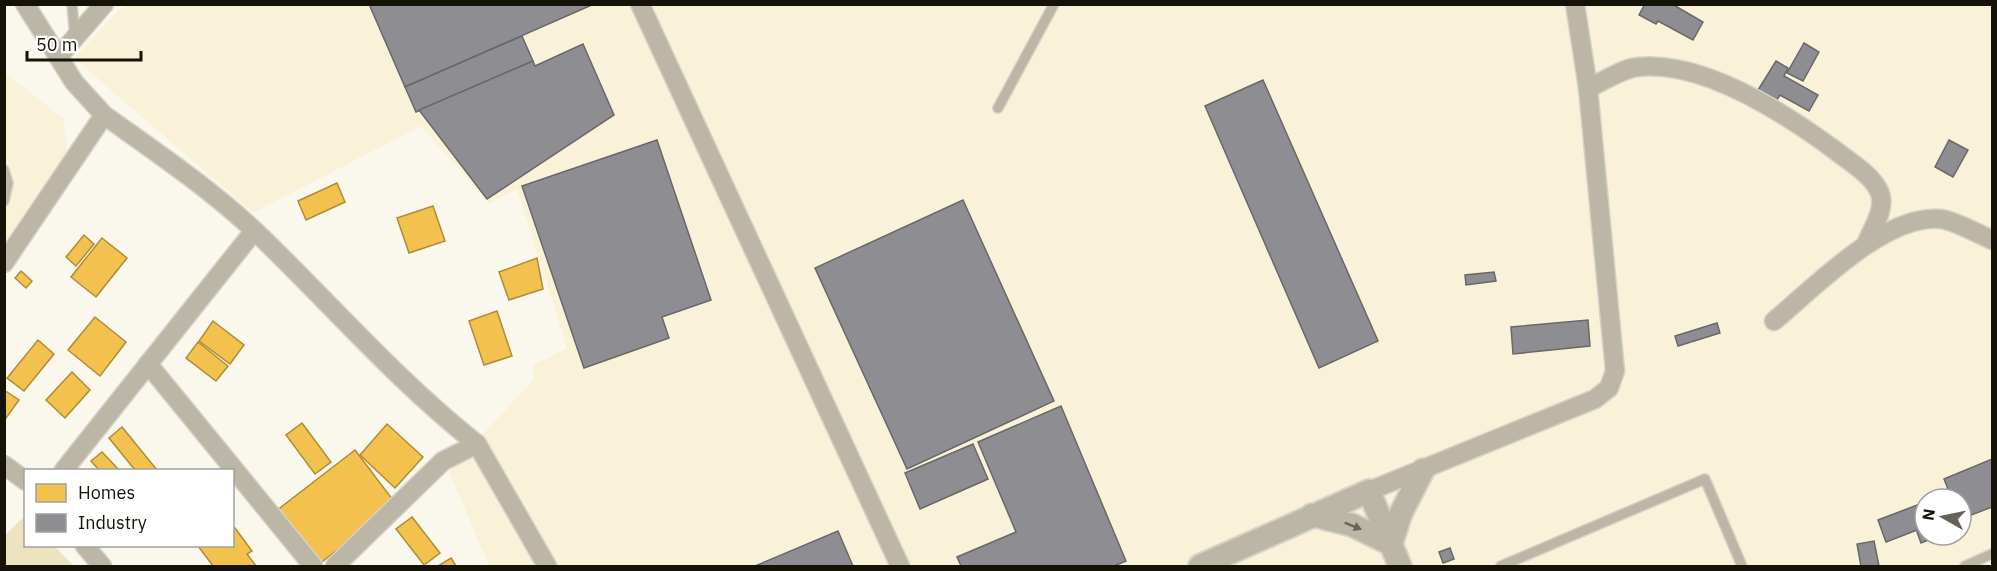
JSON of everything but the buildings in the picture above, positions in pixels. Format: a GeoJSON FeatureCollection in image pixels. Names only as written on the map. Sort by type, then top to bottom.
{"type":"FeatureCollection","features":[{"type":"Feature","properties":{"kind":"street"},"geometry":{"type":"LineString","coordinates":[[25,4],[60,55],[74,82],[104,115],[162,155],[254,231],[438,413],[477,444],[547,567]]}},
{"type":"Feature","properties":{"kind":"street"},"geometry":{"type":"LineString","coordinates":[[60,55],[104,4]]}},
{"type":"Feature","properties":{"kind":"street"},"geometry":{"type":"LineString","coordinates":[[640,4],[900,567]]}},
{"type":"Feature","properties":{"kind":"street"},"geometry":{"type":"LineString","coordinates":[[1200,567],[1312,515],[1596,399],[1609,388],[1616,371],[1588,88],[1575,4]]}},
{"type":"Feature","properties":{"kind":"street"},"geometry":{"type":"LineString","coordinates":[[1588,88],[1637,66],[1678,69],[1742,92],[1798,123],[1860,170],[1879,190],[1882,204],[1867,242]]}},
{"type":"Feature","properties":{"kind":"street"},"geometry":{"type":"LineString","coordinates":[[4,262],[104,115]]}},
{"type":"Feature","properties":{"kind":"street"},"geometry":{"type":"LineString","coordinates":[[1774,321],[1867,242],[1909,224],[1941,219],[1992,240]]}},
{"type":"Feature","properties":{"kind":"street"},"geometry":{"type":"LineString","coordinates":[[66,469],[254,231]]}},
{"type":"Feature","properties":{"kind":"street"},"geometry":{"type":"LineString","coordinates":[[148,364],[233,469]]}},
{"type":"Feature","properties":{"kind":"street"},"geometry":{"type":"LineString","coordinates":[[334,567],[443,461],[477,444]]}},
{"type":"Feature","properties":{"kind":"street"},"geometry":{"type":"LineString","coordinates":[[4,465],[24,480]]}},
{"type":"Feature","properties":{"kind":"street"},"geometry":{"type":"LineString","coordinates":[[234,470],[313,567]]}},
{"type":"Feature","properties":{"kind":"street"},"geometry":{"type":"LineString","coordinates":[[1391,544],[1401,513],[1423,470]]}},
{"type":"Feature","properties":{"kind":"street"},"geometry":{"type":"LineString","coordinates":[[1369,491],[1400,567]]}},
{"type":"Feature","properties":{"kind":"street"},"geometry":{"type":"LineString","coordinates":[[1312,515],[1352,525],[1391,544]]}},
{"type":"Feature","properties":{"kind":"street"},"geometry":{"type":"LineString","coordinates":[[86,547],[102,567]]}},
{"type":"Feature","properties":{"kind":"lane"},"geometry":{"type":"LineString","coordinates":[[72,4],[75,38]]}},
{"type":"Feature","properties":{"kind":"lane"},"geometry":{"type":"LineString","coordinates":[[998,108],[1054,4]]}},
{"type":"Feature","properties":{"kind":"lane"},"geometry":{"type":"LineString","coordinates":[[4,170],[8,183],[4,201]]}},
{"type":"Feature","properties":{"kind":"lane"},"geometry":{"type":"LineString","coordinates":[[1501,567],[1705,479],[1742,567]]}},
{"type":"Feature","properties":{"kind":"lane"},"geometry":{"type":"LineString","coordinates":[[1965,567],[1992,554]]}},
{"type":"Feature","properties":{"kind":"shaded area"},"geometry":{"type":"Polygon","coordinates":[[[125,4],[1992,5],[1992,566],[489,566],[449,471],[534,379],[534,365],[567,348],[517,189],[489,204],[421,126],[253,213],[74,58],[125,4]]]}},
{"type":"Feature","properties":{"kind":"shaded area"},"geometry":{"type":"Polygon","coordinates":[[[4,72],[64,119],[67,151],[49,184],[5,242],[4,72]]]}},
{"type":"Feature","properties":{"kind":"shaded area"},"geometry":{"type":"Polygon","coordinates":[[[24,517],[24,547],[55,547],[74,566],[5,566],[5,535],[24,517]]]}}]}
